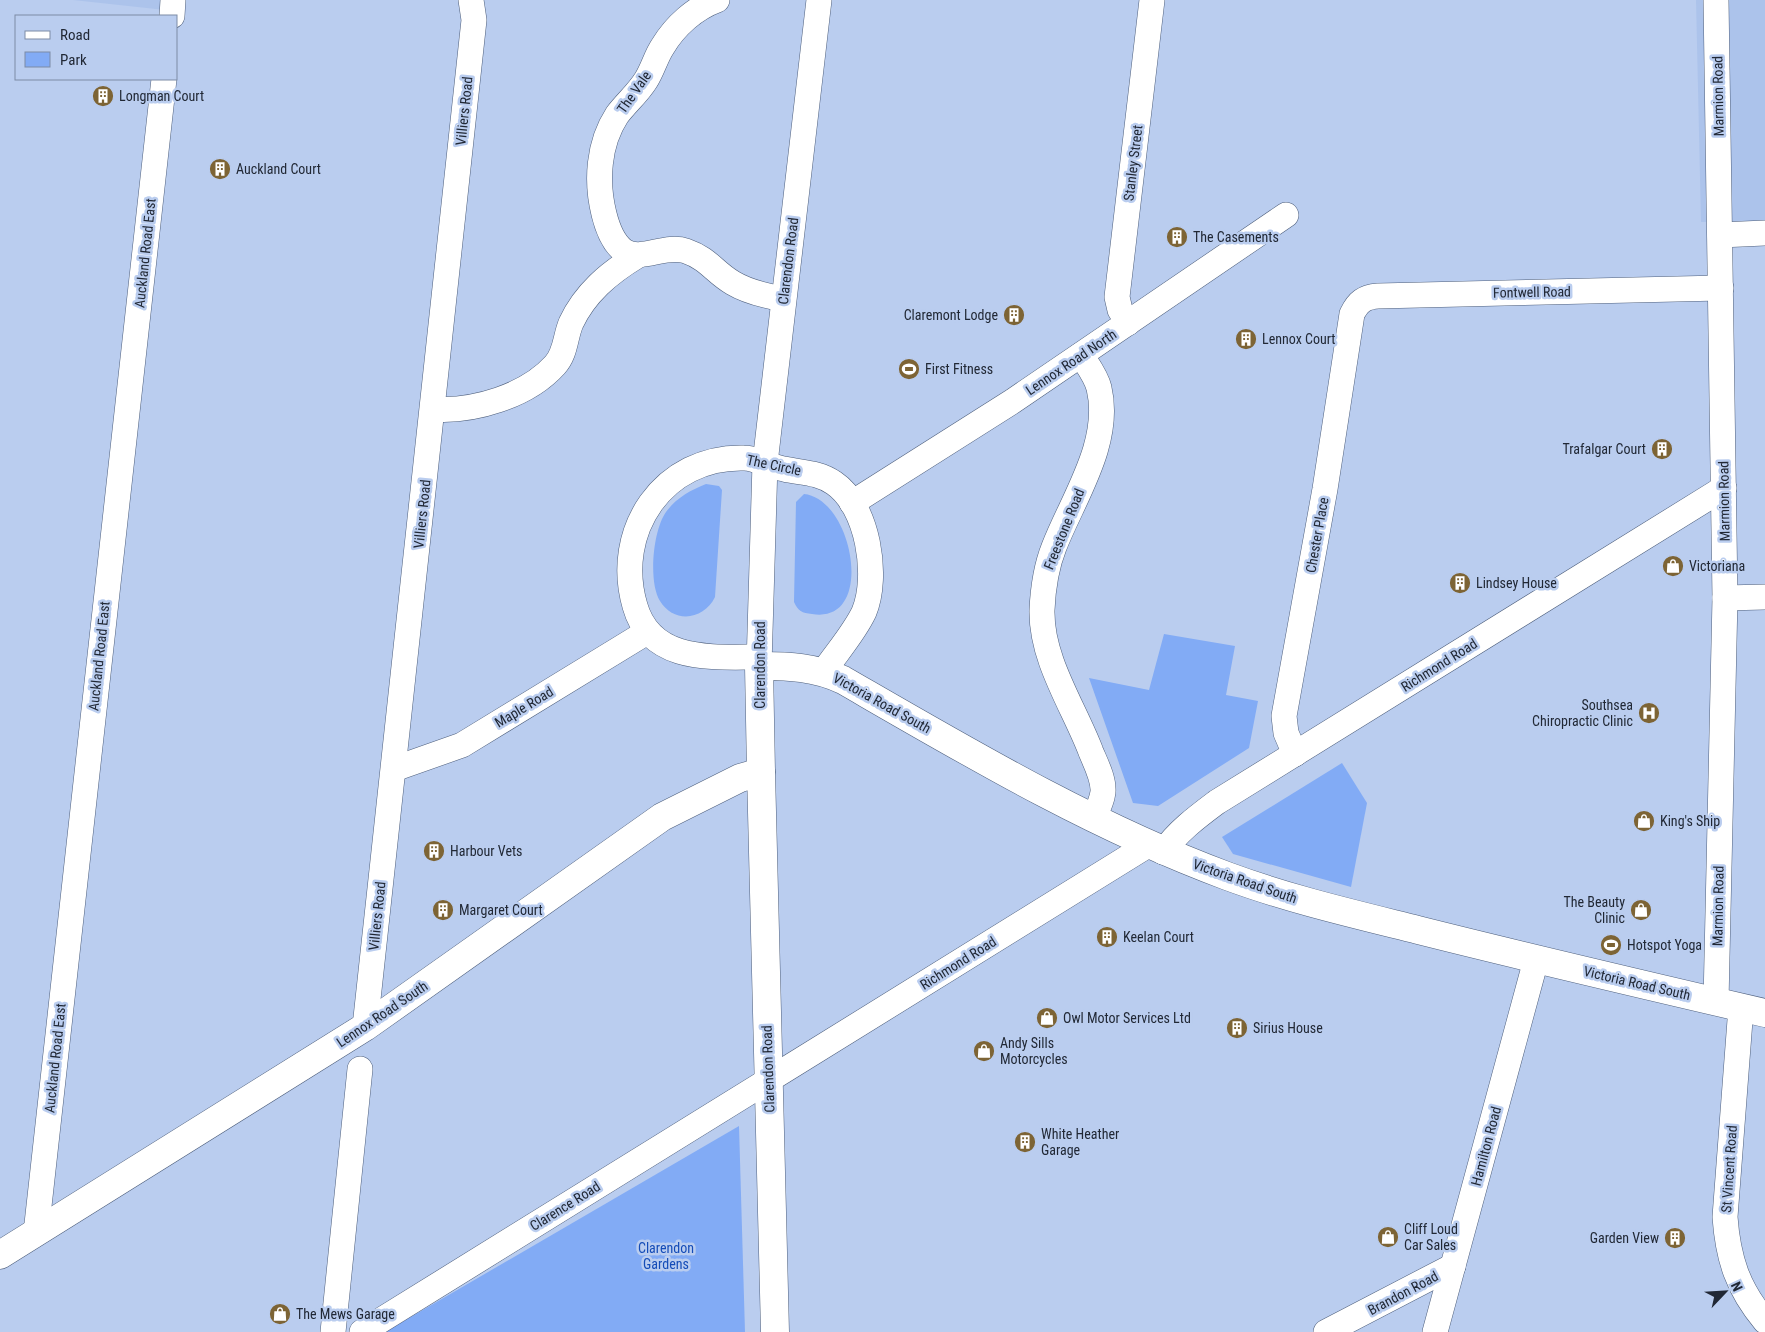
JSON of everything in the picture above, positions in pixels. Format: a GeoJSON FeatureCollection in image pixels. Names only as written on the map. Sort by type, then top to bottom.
{"type":"FeatureCollection","features":[{"type":"Feature","properties":{"kind":"main road","name":"Victoria Road South"},"geometry":{"type":"LineString","coordinates":[[759,661],[800,666],[824,672],[843,680],[996,767],[1156,848],[1229,877],[1308,902],[1536,960],[1741,1007]]}},
{"type":"Feature","properties":{"kind":"main road","name":"Clarendon Road"},"geometry":{"type":"LineString","coordinates":[[759,661],[775,1332]]}},
{"type":"Feature","properties":{"kind":"main road","name":"Lennox Road South"},"geometry":{"type":"LineString","coordinates":[[0,1256],[365,1027],[662,817],[740,778],[761,772]]}},
{"type":"Feature","properties":{"kind":"street"},"geometry":{"type":"LineString","coordinates":[[172,15],[173,0]]}},
{"type":"Feature","properties":{"kind":"street","name":"Villiers Road"},"geometry":{"type":"LineString","coordinates":[[365,1027],[474,20],[471,0]]}},
{"type":"Feature","properties":{"kind":"street","name":"The Vale"},"geometry":{"type":"LineString","coordinates":[[637,256],[624,250],[617,243],[607,225],[599,195],[599,170],[604,146],[618,115],[634,98],[647,78],[662,46],[686,18],[717,0]]}},
{"type":"Feature","properties":{"kind":"street","name":"Clarendon Road"},"geometry":{"type":"LineString","coordinates":[[759,661],[765,463],[819,0]]}},
{"type":"Feature","properties":{"kind":"street","name":"Stanley Street"},"geometry":{"type":"LineString","coordinates":[[1128,323],[1120,310],[1118,296],[1152,0]]}},
{"type":"Feature","properties":{"kind":"street","name":"Marmion Road"},"geometry":{"type":"LineString","coordinates":[[1716,0],[1725,598],[1741,1007]]}},
{"type":"Feature","properties":{"kind":"street","name":"Auckland Road East"},"geometry":{"type":"LineString","coordinates":[[36,1233],[164,80]]}},
{"type":"Feature","properties":{"kind":"street","name":"Lennox Road North"},"geometry":{"type":"LineString","coordinates":[[852,503],[1081,355],[1286,215]]}},
{"type":"Feature","properties":{"kind":"street"},"geometry":{"type":"LineString","coordinates":[[1720,235],[1765,233]]}},
{"type":"Feature","properties":{"kind":"street"},"geometry":{"type":"LineString","coordinates":[[433,409],[478,408],[537,381],[556,365],[565,350],[571,324],[584,299],[605,278],[637,256],[662,249],[684,250],[706,260],[733,283],[749,291],[783,299]]}},
{"type":"Feature","properties":{"kind":"street","name":"Fontwell Road"},"geometry":{"type":"LineString","coordinates":[[1352,314],[1362,300],[1378,296],[1721,288]]}},
{"type":"Feature","properties":{"kind":"street","name":"Chester Place"},"geometry":{"type":"LineString","coordinates":[[1295,754],[1286,733],[1284,716],[1325,489],[1352,314]]}},
{"type":"Feature","properties":{"kind":"street","name":"Freestone Road"},"geometry":{"type":"LineString","coordinates":[[1081,355],[1098,386],[1101,399],[1100,421],[1091,461],[1054,547],[1046,571],[1042,611],[1044,640],[1084,732],[1102,782],[1103,793],[1094,817]]}},
{"type":"Feature","properties":{"kind":"street","name":"The Circle"},"geometry":{"type":"LineString","coordinates":[[759,661],[692,656],[672,648],[648,632],[636,608],[631,576],[631,556],[636,533],[646,511],[668,483],[693,466],[718,460],[746,458],[782,469],[820,475],[836,484],[852,503],[863,528],[870,555],[867,599],[864,611],[854,628],[824,672]]}},
{"type":"Feature","properties":{"kind":"street","name":"Richmond Road"},"geometry":{"type":"LineString","coordinates":[[768,1081],[1174,838],[1192,820],[1295,754],[1724,488]]}},
{"type":"Feature","properties":{"kind":"street"},"geometry":{"type":"LineString","coordinates":[[1725,598],[1765,597]]}},
{"type":"Feature","properties":{"kind":"street","name":"Maple Road"},"geometry":{"type":"LineString","coordinates":[[394,769],[462,745],[648,632]]}},
{"type":"Feature","properties":{"kind":"street","name":"Hamilton Road"},"geometry":{"type":"LineString","coordinates":[[1435,1332],[1536,960]]}},
{"type":"Feature","properties":{"kind":"street","name":"St Vincent Road"},"geometry":{"type":"LineString","coordinates":[[1741,1007],[1725,1217],[1726,1238],[1742,1290],[1765,1321]]}},
{"type":"Feature","properties":{"kind":"street"},"geometry":{"type":"LineString","coordinates":[[333,1332],[360,1069]]}},
{"type":"Feature","properties":{"kind":"street","name":"Clarence Road"},"geometry":{"type":"LineString","coordinates":[[362,1332],[715,1112],[768,1081]]}},
{"type":"Feature","properties":{"kind":"street","name":"Brandon Road"},"geometry":{"type":"LineString","coordinates":[[1326,1332],[1453,1266]]}},
{"type":"Feature","properties":{"kind":"shaded area"},"geometry":{"type":"Polygon","coordinates":[[[73,0],[166,0],[165,10],[73,0]]]}},
{"type":"Feature","properties":{"kind":"shaded area"},"geometry":{"type":"Polygon","coordinates":[[[1696,0],[1765,0],[1765,221],[1701,222],[1696,0]]]}},
{"type":"Feature","properties":{"kind":"green space"},"geometry":{"type":"Polygon","coordinates":[[[706,484],[719,486],[722,490],[715,597],[704,611],[689,616],[681,616],[666,608],[656,592],[653,569],[655,543],[662,520],[670,507],[684,495],[706,484]]]}},
{"type":"Feature","properties":{"kind":"green space"},"geometry":{"type":"Polygon","coordinates":[[[804,494],[821,501],[835,516],[845,537],[851,560],[851,582],[845,601],[832,612],[806,613],[797,608],[794,602],[796,502],[804,494]]]}},
{"type":"Feature","properties":{"kind":"green space"},"geometry":{"type":"Polygon","coordinates":[[[1164,634],[1235,646],[1226,695],[1258,701],[1249,748],[1158,806],[1133,803],[1089,678],[1149,690],[1164,634]]]}},
{"type":"Feature","properties":{"kind":"green space"},"geometry":{"type":"Polygon","coordinates":[[[1342,763],[1367,803],[1351,887],[1233,854],[1222,837],[1342,763]]]}},
{"type":"Feature","properties":{"kind":"green space","name":"Clarendon Gardens"},"geometry":{"type":"Polygon","coordinates":[[[739,1126],[745,1332],[385,1332],[739,1126]]]}},
{"type":"Feature","properties":{"kind":"place","name":"Longman Court"},"geometry":{"type":"Point","coordinates":[103,96]}},
{"type":"Feature","properties":{"kind":"place","name":"Auckland Court"},"geometry":{"type":"Point","coordinates":[220,169]}},
{"type":"Feature","properties":{"kind":"place","name":"The Casements"},"geometry":{"type":"Point","coordinates":[1177,237]}},
{"type":"Feature","properties":{"kind":"place","name":"Claremont Lodge"},"geometry":{"type":"Point","coordinates":[1014,315]}},
{"type":"Feature","properties":{"kind":"place","name":"Lennox Court"},"geometry":{"type":"Point","coordinates":[1246,339]}},
{"type":"Feature","properties":{"kind":"place","name":"First Fitness"},"geometry":{"type":"Point","coordinates":[909,369]}},
{"type":"Feature","properties":{"kind":"place","name":"Trafalgar Court"},"geometry":{"type":"Point","coordinates":[1662,449]}},
{"type":"Feature","properties":{"kind":"place","name":"Victoriana"},"geometry":{"type":"Point","coordinates":[1673,566]}},
{"type":"Feature","properties":{"kind":"place","name":"Lindsey House"},"geometry":{"type":"Point","coordinates":[1460,583]}},
{"type":"Feature","properties":{"kind":"place","name":"Southsea Chiropractic Clinic"},"geometry":{"type":"Point","coordinates":[1649,713]}},
{"type":"Feature","properties":{"kind":"place","name":"King's Ship"},"geometry":{"type":"Point","coordinates":[1644,821]}},
{"type":"Feature","properties":{"kind":"place","name":"Harbour Vets"},"geometry":{"type":"Point","coordinates":[434,851]}},
{"type":"Feature","properties":{"kind":"place","name":"Margaret Court"},"geometry":{"type":"Point","coordinates":[443,910]}},
{"type":"Feature","properties":{"kind":"place","name":"The Beauty Clinic"},"geometry":{"type":"Point","coordinates":[1641,910]}},
{"type":"Feature","properties":{"kind":"place","name":"Keelan Court"},"geometry":{"type":"Point","coordinates":[1107,937]}},
{"type":"Feature","properties":{"kind":"place","name":"Hotspot Yoga"},"geometry":{"type":"Point","coordinates":[1611,945]}},
{"type":"Feature","properties":{"kind":"place","name":"Owl Motor Services Ltd"},"geometry":{"type":"Point","coordinates":[1047,1018]}},
{"type":"Feature","properties":{"kind":"place","name":"Sirius House"},"geometry":{"type":"Point","coordinates":[1237,1028]}},
{"type":"Feature","properties":{"kind":"place","name":"Andy Sills Motorcycles"},"geometry":{"type":"Point","coordinates":[984,1051]}},
{"type":"Feature","properties":{"kind":"place","name":"White Heather Garage"},"geometry":{"type":"Point","coordinates":[1025,1142]}},
{"type":"Feature","properties":{"kind":"place","name":"Cliff Loud Car Sales"},"geometry":{"type":"Point","coordinates":[1388,1237]}},
{"type":"Feature","properties":{"kind":"place","name":"Garden View"},"geometry":{"type":"Point","coordinates":[1675,1238]}},
{"type":"Feature","properties":{"kind":"place","name":"The Mews Garage"},"geometry":{"type":"Point","coordinates":[280,1314]}}]}
